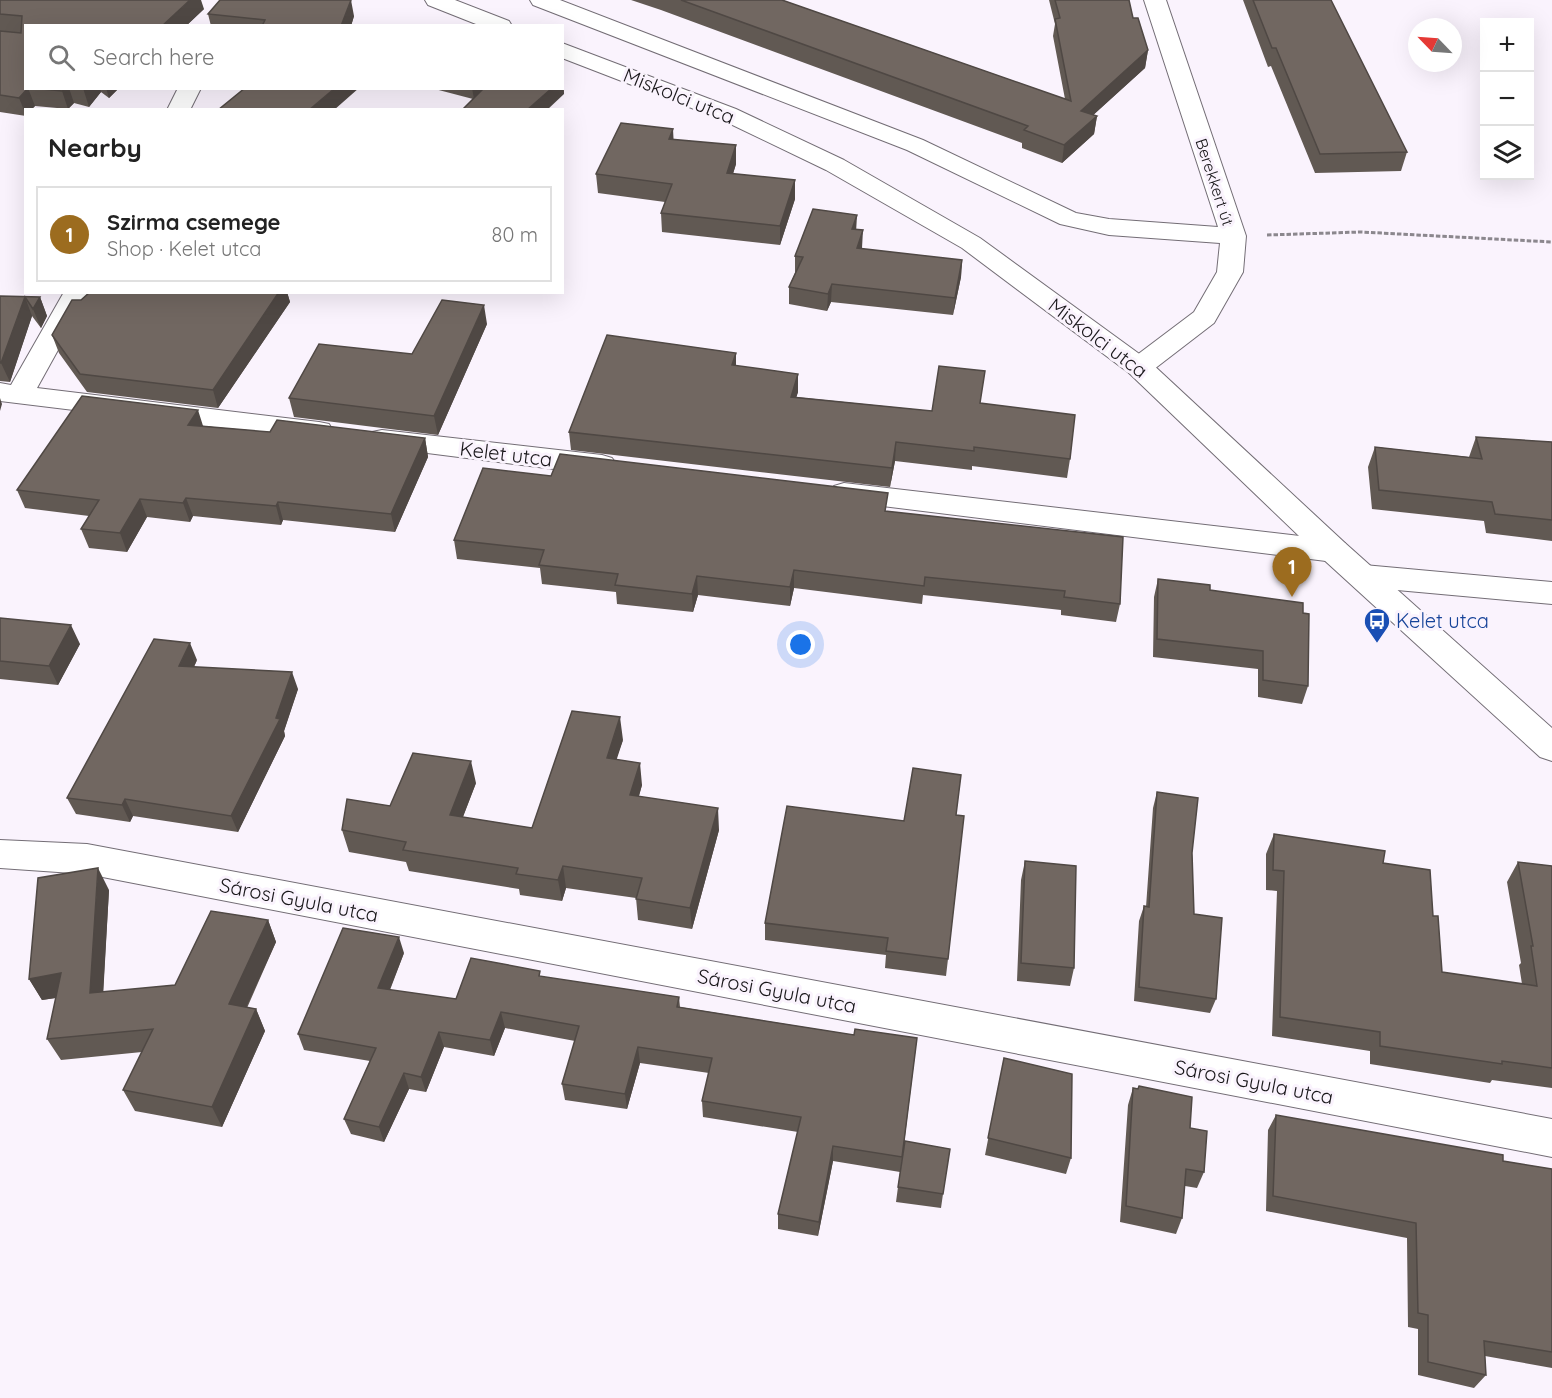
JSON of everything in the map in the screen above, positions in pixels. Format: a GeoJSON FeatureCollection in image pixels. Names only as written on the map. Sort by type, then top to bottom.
{"type":"FeatureCollection","features":[{"type":"Feature","properties":{"kind":"street"},"geometry":{"type":"LineString","coordinates":[[436,0],[496,24]]}},
{"type":"Feature","properties":{"kind":"street","name":"Miskolci utca"},"geometry":{"type":"LineString","coordinates":[[541,0],[915,145],[1069,219],[1109,227],[1233,236]]}},
{"type":"Feature","properties":{"kind":"street","name":"Berekkert út"},"geometry":{"type":"LineString","coordinates":[[1139,367],[1205,317],[1230,272],[1233,236],[1155,0]]}},
{"type":"Feature","properties":{"kind":"street","name":"Miskolci utca"},"geometry":{"type":"LineString","coordinates":[[564,51],[728,114],[835,165],[971,243],[1139,367],[1334,550],[1552,748]]}},
{"type":"Feature","properties":{"kind":"street"},"geometry":{"type":"LineString","coordinates":[[179,108],[189,90]]}},
{"type":"Feature","properties":{"kind":"street"},"geometry":{"type":"LineString","coordinates":[[10,393],[75,294]]}},
{"type":"Feature","properties":{"kind":"street","name":"Kelet utca"},"geometry":{"type":"LineString","coordinates":[[10,393],[631,469]]}},
{"type":"Feature","properties":{"kind":"street"},"geometry":{"type":"LineString","coordinates":[[822,491],[1334,550]]}},
{"type":"Feature","properties":{"kind":"street"},"geometry":{"type":"LineString","coordinates":[[1364,576],[1552,593]]}},
{"type":"Feature","properties":{"kind":"street","name":"Sárosi Gyula utca"},"geometry":{"type":"LineString","coordinates":[[0,854],[98,862],[1552,1138]]}},
{"type":"Feature","properties":{"kind":"path"},"geometry":{"type":"LineString","coordinates":[[1233,236],[1361,232],[1552,242]]}},
{"type":"Feature","properties":{"kind":"building"},"geometry":{"type":"Polygon","coordinates":[[[0,0],[190,0],[164,24],[24,24],[24,90],[26,90],[19,98],[0,95],[0,31],[21,33],[22,16],[0,14],[0,0]]]}},
{"type":"Feature","properties":{"kind":"building"},"geometry":{"type":"Polygon","coordinates":[[[220,0],[351,0],[342,24],[263,24],[265,20],[208,14],[220,0]]]}},
{"type":"Feature","properties":{"kind":"building"},"geometry":{"type":"Polygon","coordinates":[[[681,0],[782,0],[1071,101],[1055,19],[1060,18],[1055,0],[1129,0],[1133,18],[1138,18],[1148,50],[1081,111],[1097,116],[1064,145],[1024,130],[1028,126],[681,0]]]}},
{"type":"Feature","properties":{"kind":"building"},"geometry":{"type":"Polygon","coordinates":[[[1253,0],[1331,0],[1407,152],[1320,154],[1276,48],[1272,48],[1253,0]]]}},
{"type":"Feature","properties":{"kind":"building"},"geometry":{"type":"Polygon","coordinates":[[[243,90],[333,90],[311,108],[220,108],[243,90]]]}},
{"type":"Feature","properties":{"kind":"building"},"geometry":{"type":"Polygon","coordinates":[[[482,90],[550,90],[529,108],[464,108],[482,90]]]}},
{"type":"Feature","properties":{"kind":"building"},"geometry":{"type":"Polygon","coordinates":[[[621,123],[673,129],[669,139],[736,145],[727,173],[795,180],[780,226],[661,213],[672,184],[596,174],[621,123]]]}},
{"type":"Feature","properties":{"kind":"building"},"geometry":{"type":"Polygon","coordinates":[[[813,209],[857,215],[852,229],[863,230],[857,248],[962,260],[955,298],[832,284],[828,294],[789,287],[803,257],[795,256],[813,209]]]}},
{"type":"Feature","properties":{"kind":"building"},"geometry":{"type":"Polygon","coordinates":[[[88,294],[278,294],[213,390],[80,374],[52,335],[72,300],[81,300],[88,294]]]}},
{"type":"Feature","properties":{"kind":"building"},"geometry":{"type":"Polygon","coordinates":[[[0,296],[40,297],[33,309],[25,297],[1,363],[0,363],[0,296]]]}},
{"type":"Feature","properties":{"kind":"building"},"geometry":{"type":"Polygon","coordinates":[[[442,300],[484,305],[434,416],[289,398],[319,344],[412,354],[442,300]]]}},
{"type":"Feature","properties":{"kind":"building"},"geometry":{"type":"Polygon","coordinates":[[[607,335],[736,353],[732,365],[798,374],[791,397],[932,411],[939,366],[985,371],[980,403],[1075,415],[1070,459],[974,447],[974,451],[896,442],[892,468],[569,432],[607,335]]]}},
{"type":"Feature","properties":{"kind":"building"},"geometry":{"type":"Polygon","coordinates":[[[82,396],[198,410],[188,425],[270,432],[277,420],[425,438],[391,514],[278,502],[276,506],[186,498],[183,503],[140,499],[120,533],[81,529],[99,500],[17,490],[82,396]]]}},
{"type":"Feature","properties":{"kind":"building"},"geometry":{"type":"Polygon","coordinates":[[[1476,437],[1552,442],[1552,520],[1495,514],[1492,502],[1379,490],[1375,447],[1482,459],[1476,437]]]}},
{"type":"Feature","properties":{"kind":"building"},"geometry":{"type":"Polygon","coordinates":[[[560,454],[888,493],[885,511],[1123,537],[1120,604],[1064,597],[1065,591],[925,577],[924,586],[794,570],[790,587],[697,576],[692,594],[615,585],[618,574],[539,565],[544,550],[454,540],[483,468],[551,476],[560,454]]]}},
{"type":"Feature","properties":{"kind":"building"},"geometry":{"type":"Polygon","coordinates":[[[1158,579],[1210,585],[1210,590],[1303,603],[1303,613],[1309,614],[1308,686],[1263,680],[1263,651],[1157,639],[1158,579]]]}},
{"type":"Feature","properties":{"kind":"building"},"geometry":{"type":"Polygon","coordinates":[[[0,618],[71,625],[49,666],[0,661],[0,618]]]}},
{"type":"Feature","properties":{"kind":"building"},"geometry":{"type":"Polygon","coordinates":[[[154,639],[190,643],[179,666],[292,672],[276,718],[280,719],[231,816],[125,799],[122,805],[67,798],[154,639]]]}},
{"type":"Feature","properties":{"kind":"building"},"geometry":{"type":"Polygon","coordinates":[[[572,711],[620,717],[607,758],[640,763],[630,795],[718,808],[690,908],[636,899],[642,878],[563,866],[558,880],[516,874],[518,868],[403,850],[406,842],[342,830],[347,799],[390,806],[413,753],[471,761],[450,815],[532,828],[572,711]]]}},
{"type":"Feature","properties":{"kind":"building"},"geometry":{"type":"Polygon","coordinates":[[[913,768],[961,775],[956,815],[964,816],[948,959],[886,951],[888,938],[765,923],[787,806],[904,821],[913,768]]]}},
{"type":"Feature","properties":{"kind":"building"},"geometry":{"type":"Polygon","coordinates":[[[1157,792],[1198,798],[1192,853],[1194,914],[1222,918],[1216,999],[1139,987],[1144,906],[1149,907],[1157,792]]]}},
{"type":"Feature","properties":{"kind":"building"},"geometry":{"type":"Polygon","coordinates":[[[1274,834],[1385,851],[1383,863],[1430,870],[1433,916],[1438,916],[1442,972],[1537,986],[1531,946],[1533,946],[1518,862],[1552,866],[1552,1068],[1502,1061],[1502,1064],[1380,1046],[1380,1032],[1280,1017],[1284,871],[1273,870],[1274,834]]]}},
{"type":"Feature","properties":{"kind":"building"},"geometry":{"type":"Polygon","coordinates":[[[1025,861],[1076,866],[1074,968],[1021,963],[1025,861]]]}},
{"type":"Feature","properties":{"kind":"building"},"geometry":{"type":"Polygon","coordinates":[[[98,868],[90,993],[175,985],[211,911],[268,920],[229,1004],[256,1009],[212,1107],[123,1090],[153,1029],[47,1039],[61,973],[29,979],[38,878],[98,868]]]}},
{"type":"Feature","properties":{"kind":"building"},"geometry":{"type":"Polygon","coordinates":[[[343,928],[399,937],[378,988],[456,999],[471,958],[540,971],[539,976],[679,997],[677,1007],[854,1035],[855,1029],[917,1038],[902,1157],[833,1146],[819,1222],[778,1214],[801,1117],[702,1101],[712,1058],[638,1047],[625,1094],[562,1084],[579,1026],[501,1012],[490,1040],[439,1032],[421,1077],[404,1073],[379,1127],[344,1119],[376,1048],[298,1034],[343,928]]]}},
{"type":"Feature","properties":{"kind":"building"},"geometry":{"type":"Polygon","coordinates":[[[1004,1058],[1072,1074],[1071,1158],[988,1138],[1004,1058]]]}},
{"type":"Feature","properties":{"kind":"building"},"geometry":{"type":"Polygon","coordinates":[[[1139,1086],[1192,1097],[1190,1128],[1207,1131],[1204,1172],[1186,1169],[1182,1218],[1126,1206],[1133,1088],[1138,1089],[1139,1086]]]}},
{"type":"Feature","properties":{"kind":"building"},"geometry":{"type":"Polygon","coordinates":[[[1276,1115],[1503,1155],[1503,1161],[1552,1169],[1552,1352],[1484,1341],[1486,1375],[1428,1362],[1428,1315],[1418,1313],[1416,1223],[1273,1196],[1276,1115]]]}},
{"type":"Feature","properties":{"kind":"building"},"geometry":{"type":"Polygon","coordinates":[[[905,1141],[950,1149],[943,1194],[898,1187],[905,1141]]]}},
{"type":"Feature","properties":{"kind":"place","name":"Szirma csemege"},"geometry":{"type":"Point","coordinates":[1292,597]}},
{"type":"Feature","properties":{"kind":"place","name":"Kelet utca"},"geometry":{"type":"Point","coordinates":[1377,644]}}]}
